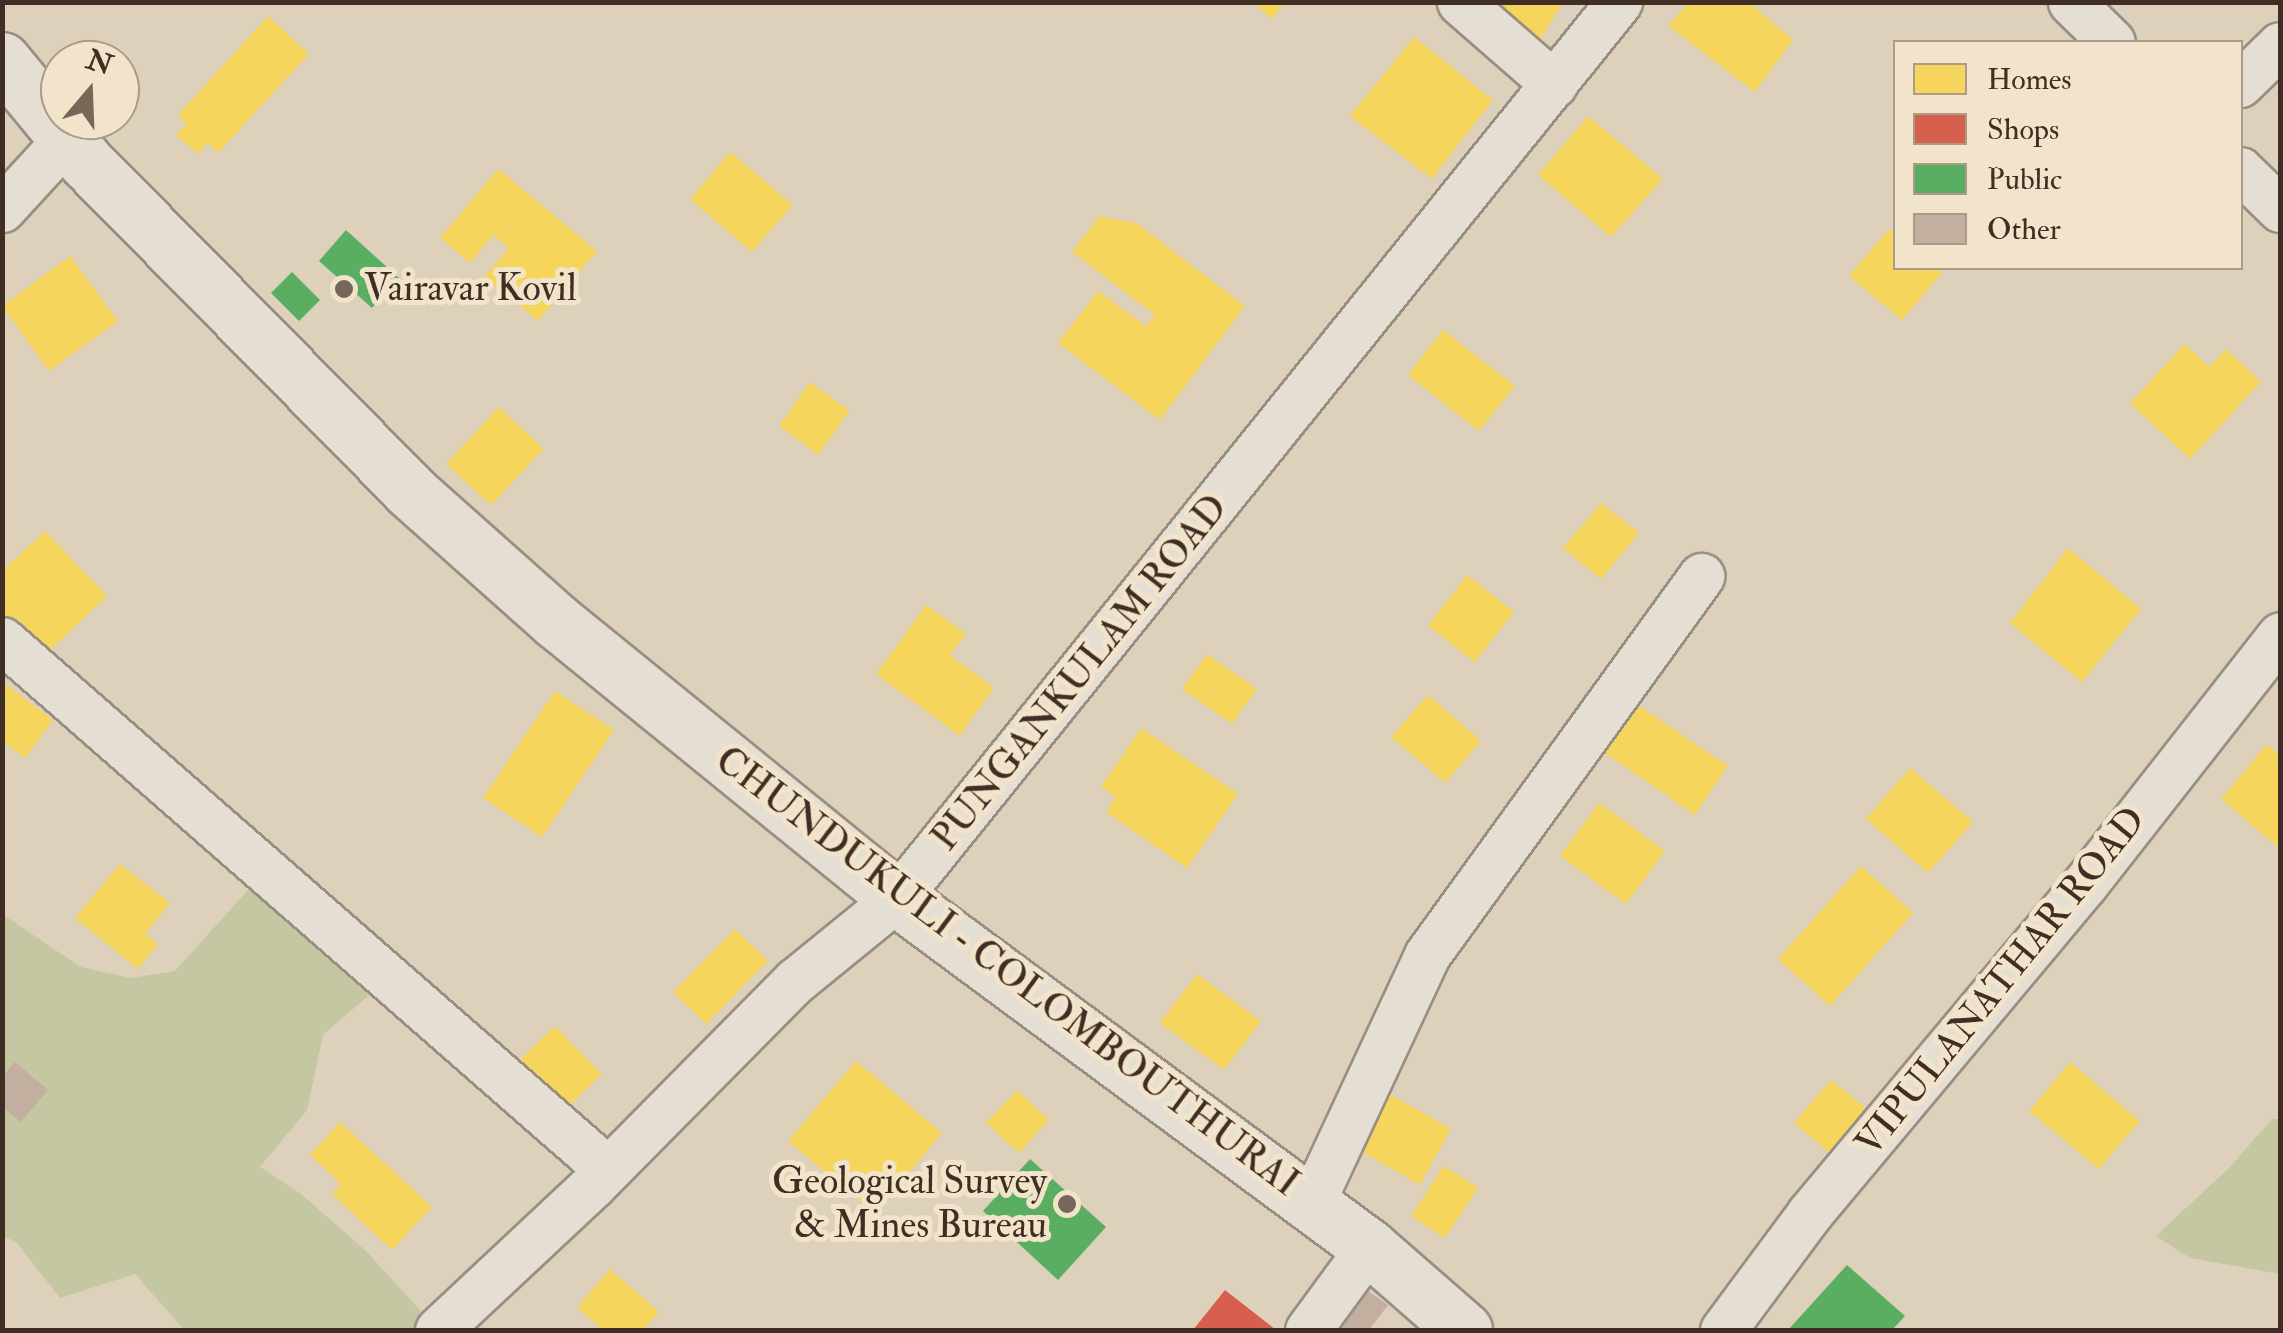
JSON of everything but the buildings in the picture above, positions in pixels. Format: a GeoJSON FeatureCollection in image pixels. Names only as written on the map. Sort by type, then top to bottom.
{"type":"FeatureCollection","features":[{"type":"Feature","properties":{"kind":"main road","name":"CHUNDUKULI - COLOMBOUTHURAI"},"geometry":{"type":"LineString","coordinates":[[2,60],[40,104]]}},
{"type":"Feature","properties":{"kind":"main road","name":"CHUNDUKULI - COLOMBOUTHURAI"},"geometry":{"type":"LineString","coordinates":[[70,140],[87,162],[409,490],[556,621],[897,898],[1369,1247],[1464,1330]]}},
{"type":"Feature","properties":{"kind":"street"},"geometry":{"type":"LineString","coordinates":[[1460,2],[1554,84]]}},
{"type":"Feature","properties":{"kind":"street","name":"PUNGANKULAM ROAD"},"geometry":{"type":"LineString","coordinates":[[438,1330],[607,1169],[795,981],[897,898],[1619,2]]}},
{"type":"Feature","properties":{"kind":"street"},"geometry":{"type":"LineString","coordinates":[[2070,2],[2110,40]]}},
{"type":"Feature","properties":{"kind":"street"},"geometry":{"type":"LineString","coordinates":[[2243,81],[2280,45]]}},
{"type":"Feature","properties":{"kind":"street"},"geometry":{"type":"LineString","coordinates":[[2,209],[65,140]]}},
{"type":"Feature","properties":{"kind":"street"},"geometry":{"type":"LineString","coordinates":[[2243,173],[2280,208]]}},
{"type":"Feature","properties":{"kind":"street"},"geometry":{"type":"LineString","coordinates":[[1311,1204],[1427,955],[1702,576]]}},
{"type":"Feature","properties":{"kind":"street","name":"VIPULANATHAR ROAD"},"geometry":{"type":"LineString","coordinates":[[1723,1330],[1809,1214],[2085,884],[2236,686],[2280,635]]}},
{"type":"Feature","properties":{"kind":"street"},"geometry":{"type":"LineString","coordinates":[[2,640],[607,1169]]}},
{"type":"Feature","properties":{"kind":"street"},"geometry":{"type":"LineString","coordinates":[[1308,1330],[1369,1247]]}},
{"type":"Feature","properties":{"kind":"green space"},"geometry":{"type":"Polygon","coordinates":[[[264,872],[387,980],[323,1035],[307,1110],[260,1167],[300,1193],[367,1252],[438,1330],[184,1330],[135,1274],[60,1298],[16,1242],[3,1236],[2,914],[81,967],[130,978],[175,971],[264,872]]]}},
{"type":"Feature","properties":{"kind":"green space"},"geometry":{"type":"Polygon","coordinates":[[[2272,1119],[2280,1119],[2280,1274],[2190,1258],[2156,1236],[2230,1167],[2272,1119]]]}},
{"type":"Feature","properties":{"kind":"place","name":"Vairavar Kovil"},"geometry":{"type":"Point","coordinates":[344,289]}},
{"type":"Feature","properties":{"kind":"place","name":"Geological Survey & Mines Bureau"},"geometry":{"type":"Point","coordinates":[1067,1204]}}]}
